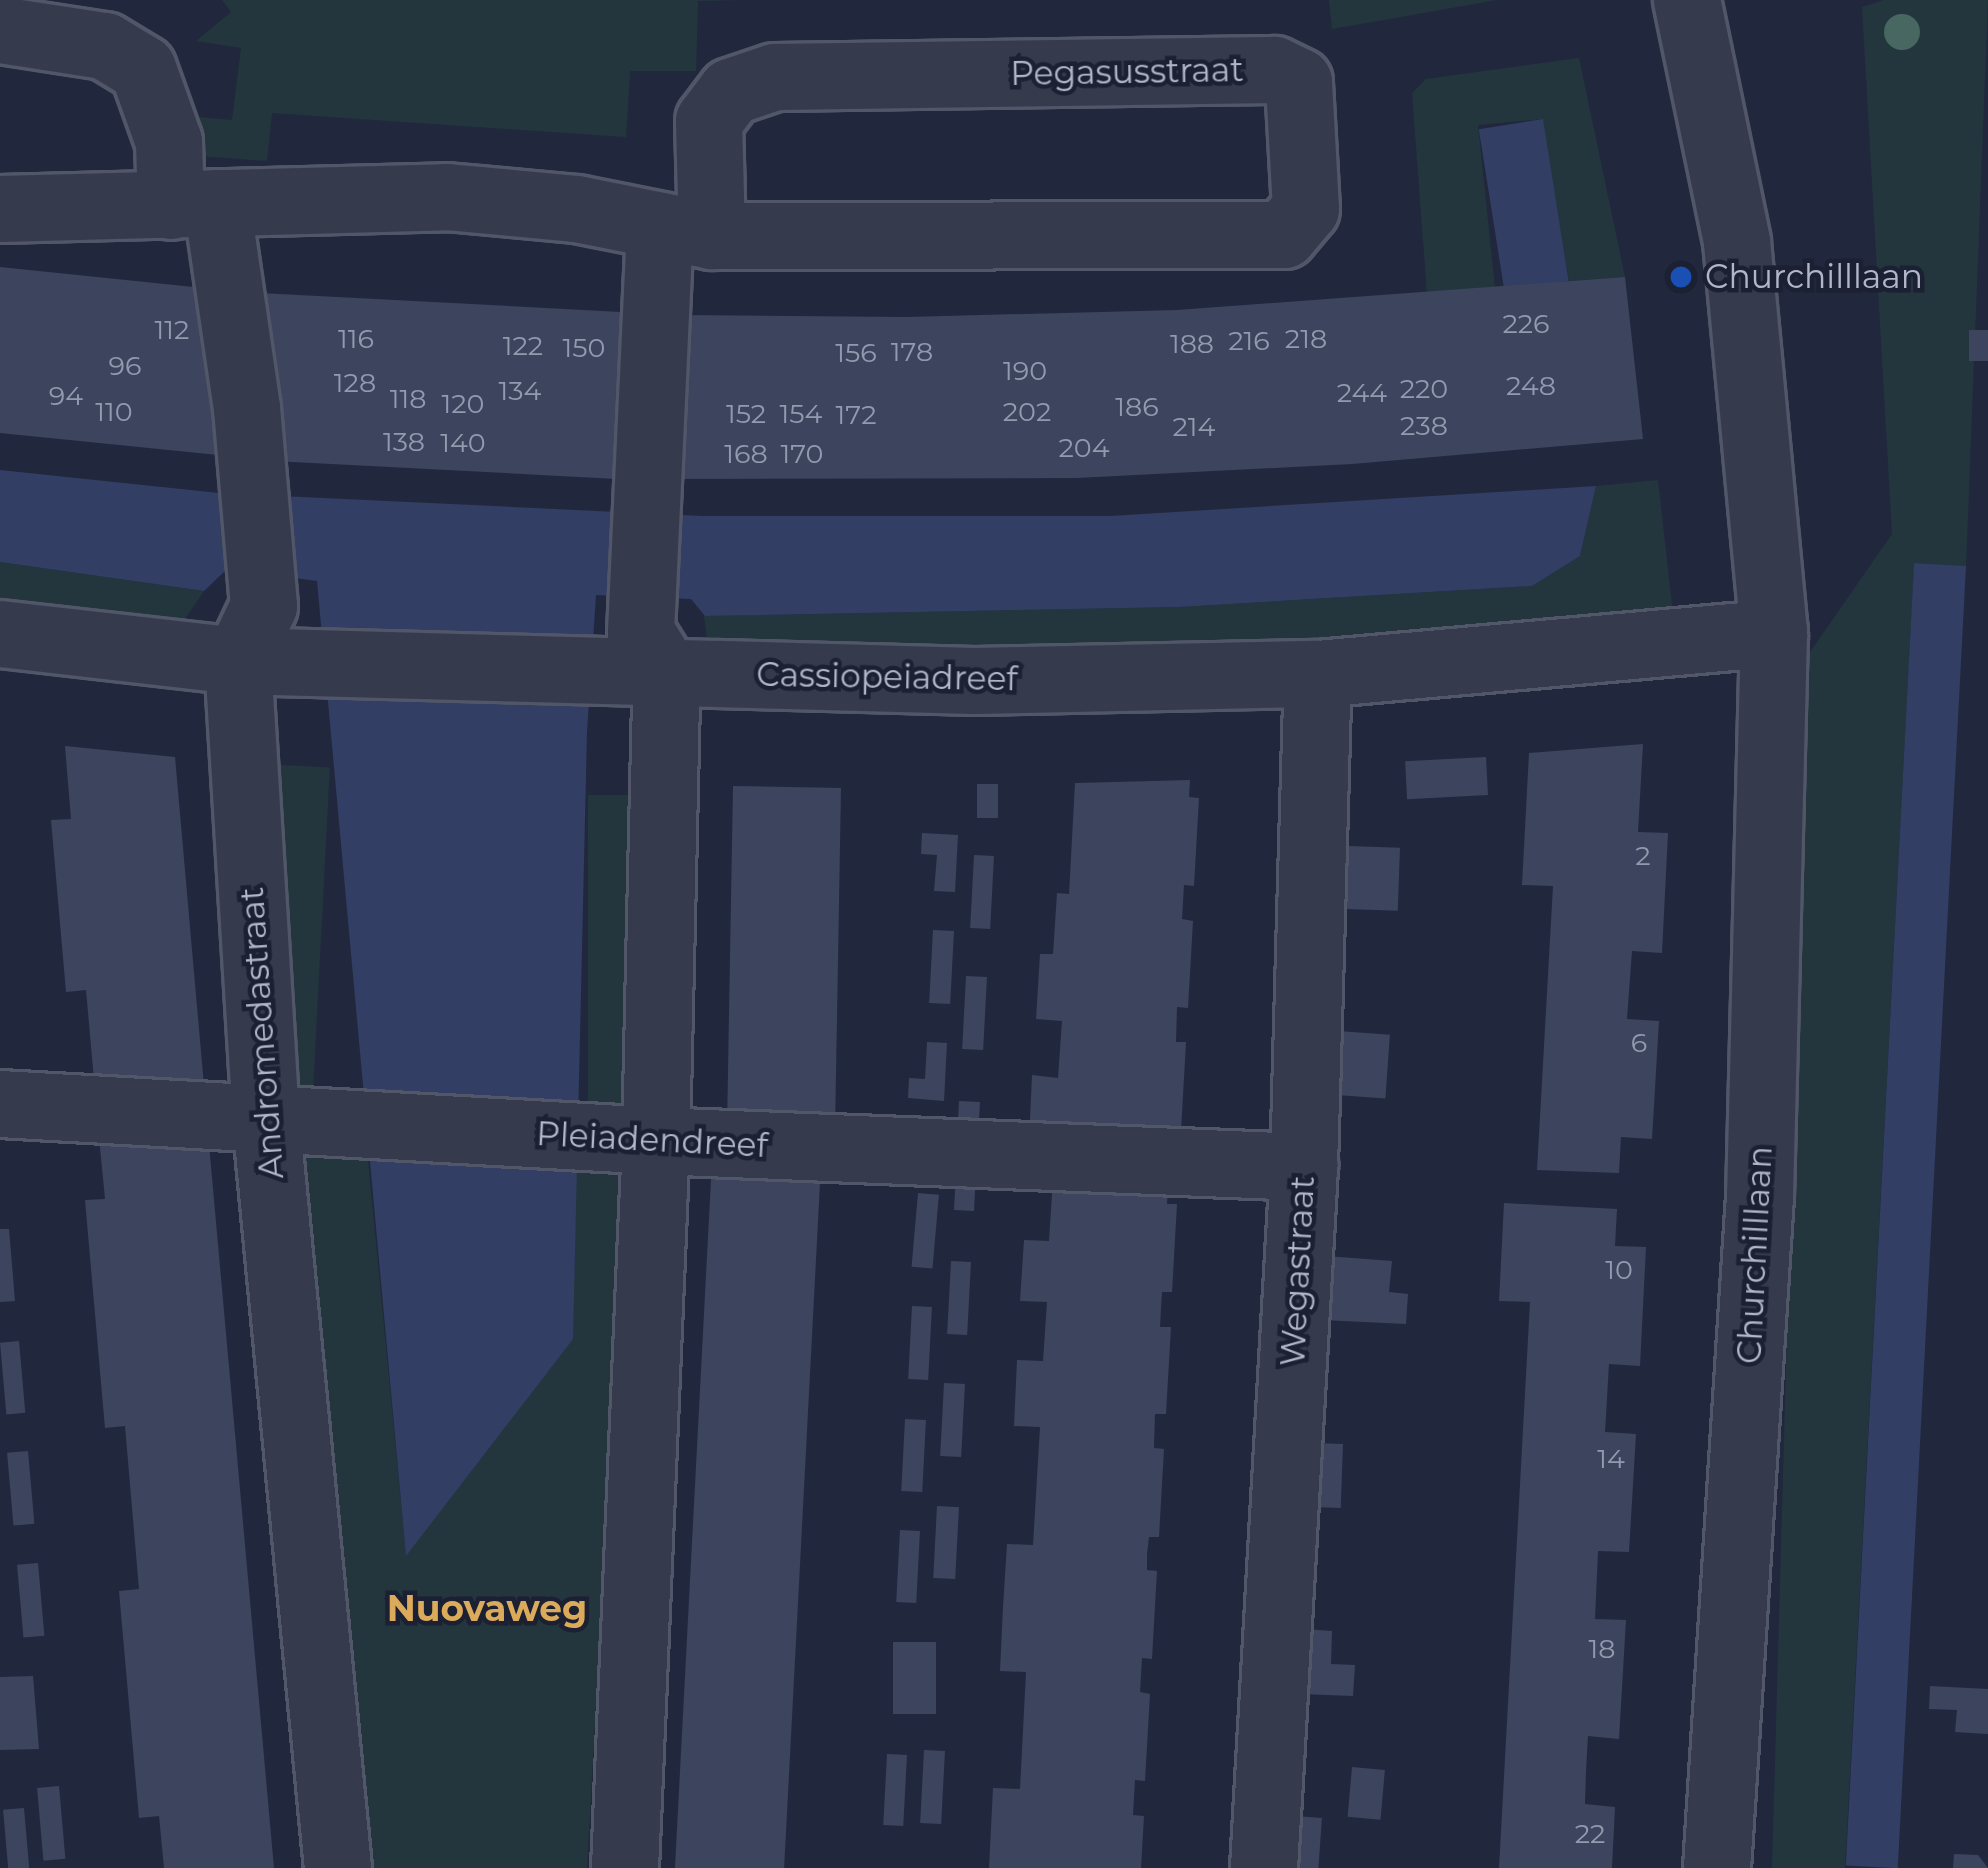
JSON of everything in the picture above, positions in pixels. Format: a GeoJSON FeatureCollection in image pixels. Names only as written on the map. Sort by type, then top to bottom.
{"type":"FeatureCollection","features":[{"type":"Feature","properties":{"kind":"street","name":"Churchilllaan"},"geometry":{"type":"LineString","coordinates":[[1687,0],[1737,242],[1774,633],[1760,1196],[1717,1868]]}},
{"type":"Feature","properties":{"kind":"street"},"geometry":{"type":"LineString","coordinates":[[0,30],[105,46],[143,69],[194,205]]}},
{"type":"Feature","properties":{"kind":"street","name":"Pegasusstraat"},"geometry":{"type":"LineString","coordinates":[[0,208],[447,197],[578,209],[686,232],[1284,235],[1306,209],[1299,82],[1274,70],[775,77],[731,92],[710,121],[686,232]]}},
{"type":"Feature","properties":{"kind":"street","name":"Andromedastraat"},"geometry":{"type":"LineString","coordinates":[[194,205],[247,408],[266,1119],[338,1868]]}},
{"type":"Feature","properties":{"kind":"street"},"geometry":{"type":"LineString","coordinates":[[626,1868],[656,1141],[634,659],[649,427],[686,232]]}},
{"type":"Feature","properties":{"kind":"street","name":"Cassiopeiadreef"},"geometry":{"type":"LineString","coordinates":[[0,634],[251,633],[313,663],[634,659],[975,681],[1318,674],[1774,633]]}},
{"type":"Feature","properties":{"kind":"street","name":"Wegastraat"},"geometry":{"type":"LineString","coordinates":[[1264,1868],[1304,1168],[1318,674]]}},
{"type":"Feature","properties":{"kind":"street","name":"Pleiadendreef"},"geometry":{"type":"LineString","coordinates":[[0,1104],[656,1141],[1304,1168]]}},
{"type":"Feature","properties":{"kind":"shaded area"},"geometry":{"type":"Polygon","coordinates":[[[222,0],[745,0],[698,1],[696,71],[630,71],[626,137],[272,113],[267,161],[200,156],[186,116],[232,120],[241,48],[196,41],[231,12],[222,0]]]}},
{"type":"Feature","properties":{"kind":"shaded area"},"geometry":{"type":"Polygon","coordinates":[[[1329,0],[1497,0],[1332,29],[1329,0]]]}},
{"type":"Feature","properties":{"kind":"shaded area"},"geometry":{"type":"Polygon","coordinates":[[[1884,0],[1988,0],[1966,566],[1914,570],[1845,1868],[1772,1868],[1806,658],[1892,534],[1862,7],[1884,0]]]}},
{"type":"Feature","properties":{"kind":"shaded area"},"geometry":{"type":"Polygon","coordinates":[[[1579,58],[1625,277],[1569,281],[1542,119],[1478,125],[1495,288],[1427,294],[1412,93],[1426,79],[1579,58]]]}},
{"type":"Feature","properties":{"kind":"shaded area"},"geometry":{"type":"Polygon","coordinates":[[[1658,480],[1673,614],[1348,641],[902,653],[709,652],[704,616],[1179,607],[1532,586],[1580,556],[1596,486],[1658,480]]]}},
{"type":"Feature","properties":{"kind":"shaded area"},"geometry":{"type":"Polygon","coordinates":[[[0,562],[204,591],[183,622],[0,605],[0,562]]]}},
{"type":"Feature","properties":{"kind":"shaded area"},"geometry":{"type":"Polygon","coordinates":[[[264,764],[330,767],[313,1094],[247,1091],[264,764]]]}},
{"type":"Feature","properties":{"kind":"shaded area"},"geometry":{"type":"Polygon","coordinates":[[[588,795],[635,795],[635,1114],[588,1114],[588,795]]]}},
{"type":"Feature","properties":{"kind":"shaded area"},"geometry":{"type":"Polygon","coordinates":[[[296,1144],[367,1149],[406,1555],[578,1155],[626,1162],[587,1868],[361,1868],[296,1144]]]}},
{"type":"Feature","properties":{"kind":"water"},"geometry":{"type":"Polygon","coordinates":[[[1543,119],[1569,281],[1504,291],[1479,129],[1543,119]]]}},
{"type":"Feature","properties":{"kind":"water"},"geometry":{"type":"Polygon","coordinates":[[[0,470],[219,493],[702,516],[1110,516],[1596,486],[1580,556],[1532,586],[1179,607],[705,616],[691,599],[596,595],[587,732],[573,1339],[406,1556],[317,581],[227,569],[204,591],[0,562],[0,470]]]}},
{"type":"Feature","properties":{"kind":"water"},"geometry":{"type":"Polygon","coordinates":[[[1914,563],[1966,566],[1898,1868],[1846,1865],[1914,563]]]}},
{"type":"Feature","properties":{"kind":"building"},"geometry":{"type":"Polygon","coordinates":[[[0,267],[213,289],[228,456],[0,433],[0,267]]]}},
{"type":"Feature","properties":{"kind":"building"},"geometry":{"type":"Polygon","coordinates":[[[1625,277],[1643,439],[1352,464],[1077,478],[670,479],[680,315],[907,317],[1177,310],[1625,277]]]}},
{"type":"Feature","properties":{"kind":"building"},"geometry":{"type":"Polygon","coordinates":[[[260,293],[634,313],[626,479],[251,460],[260,293]]]}},
{"type":"Feature","properties":{"kind":"building"},"geometry":{"type":"Polygon","coordinates":[[[1969,330],[1988,330],[1988,361],[1969,361],[1969,330]]]}},
{"type":"Feature","properties":{"kind":"building"},"geometry":{"type":"Polygon","coordinates":[[[1643,744],[1638,832],[1668,833],[1662,953],[1632,951],[1627,1019],[1659,1021],[1652,1139],[1621,1137],[1619,1173],[1537,1170],[1553,886],[1522,885],[1529,753],[1643,744]]]}},
{"type":"Feature","properties":{"kind":"building"},"geometry":{"type":"Polygon","coordinates":[[[65,746],[175,757],[205,1097],[95,1091],[86,990],[66,992],[51,820],[71,819],[65,746]]]}},
{"type":"Feature","properties":{"kind":"building"},"geometry":{"type":"Polygon","coordinates":[[[1486,757],[1488,795],[1407,799],[1405,761],[1486,757]]]}},
{"type":"Feature","properties":{"kind":"building"},"geometry":{"type":"Polygon","coordinates":[[[1190,780],[1189,797],[1199,798],[1194,886],[1184,885],[1182,919],[1193,921],[1188,1008],[1177,1007],[1176,1042],[1186,1042],[1181,1131],[1029,1142],[1032,1075],[1058,1078],[1062,1021],[1036,1019],[1040,954],[1053,954],[1057,893],[1069,894],[1075,783],[1190,780]]]}},
{"type":"Feature","properties":{"kind":"building"},"geometry":{"type":"Polygon","coordinates":[[[977,784],[998,784],[998,818],[977,818],[977,784]]]}},
{"type":"Feature","properties":{"kind":"building"},"geometry":{"type":"Polygon","coordinates":[[[733,786],[841,788],[835,1128],[727,1126],[733,786]]]}},
{"type":"Feature","properties":{"kind":"building"},"geometry":{"type":"Polygon","coordinates":[[[922,833],[958,835],[955,892],[934,891],[937,855],[921,854],[922,833]]]}},
{"type":"Feature","properties":{"kind":"building"},"geometry":{"type":"Polygon","coordinates":[[[1348,846],[1400,848],[1398,911],[1346,909],[1348,846]]]}},
{"type":"Feature","properties":{"kind":"building"},"geometry":{"type":"Polygon","coordinates":[[[974,855],[994,856],[990,929],[970,928],[974,855]]]}},
{"type":"Feature","properties":{"kind":"building"},"geometry":{"type":"Polygon","coordinates":[[[933,930],[954,931],[950,1004],[929,1003],[933,930]]]}},
{"type":"Feature","properties":{"kind":"building"},"geometry":{"type":"Polygon","coordinates":[[[966,976],[987,977],[983,1050],[962,1049],[966,976]]]}},
{"type":"Feature","properties":{"kind":"building"},"geometry":{"type":"Polygon","coordinates":[[[1338,1031],[1390,1035],[1385,1098],[1334,1095],[1338,1031]]]}},
{"type":"Feature","properties":{"kind":"building"},"geometry":{"type":"Polygon","coordinates":[[[927,1042],[947,1043],[944,1101],[908,1098],[909,1078],[925,1079],[927,1042]]]}},
{"type":"Feature","properties":{"kind":"building"},"geometry":{"type":"Polygon","coordinates":[[[959,1101],[980,1102],[978,1138],[957,1137],[959,1101]]]}},
{"type":"Feature","properties":{"kind":"building"},"geometry":{"type":"Polygon","coordinates":[[[98,1127],[208,1133],[274,1868],[164,1868],[159,1816],[139,1818],[119,1591],[139,1589],[125,1426],[105,1428],[85,1200],[105,1199],[98,1127]]]}},
{"type":"Feature","properties":{"kind":"building"},"geometry":{"type":"Polygon","coordinates":[[[712,1161],[821,1167],[784,1868],[675,1868],[712,1161]]]}},
{"type":"Feature","properties":{"kind":"building"},"geometry":{"type":"Polygon","coordinates":[[[956,1172],[976,1173],[974,1211],[954,1210],[956,1172]]]}},
{"type":"Feature","properties":{"kind":"building"},"geometry":{"type":"Polygon","coordinates":[[[1053,1178],[1168,1184],[1167,1204],[1177,1204],[1172,1292],[1162,1292],[1160,1327],[1171,1327],[1166,1414],[1155,1414],[1154,1448],[1164,1449],[1159,1537],[1149,1537],[1147,1554],[1147,1570],[1157,1571],[1152,1659],[1142,1658],[1140,1692],[1150,1694],[1145,1781],[1135,1780],[1133,1815],[1144,1816],[1141,1868],[989,1868],[993,1788],[1020,1789],[1026,1672],[1000,1671],[1003,1607],[1007,1544],[1033,1545],[1040,1427],[1014,1426],[1017,1360],[1043,1361],[1047,1302],[1020,1301],[1024,1240],[1049,1241],[1053,1178]]]}},
{"type":"Feature","properties":{"kind":"building"},"geometry":{"type":"Polygon","coordinates":[[[918,1193],[939,1195],[932,1269],[912,1267],[918,1193]]]}},
{"type":"Feature","properties":{"kind":"building"},"geometry":{"type":"Polygon","coordinates":[[[1504,1203],[1617,1209],[1615,1246],[1646,1247],[1640,1366],[1609,1364],[1605,1432],[1636,1434],[1629,1552],[1598,1551],[1595,1619],[1626,1620],[1619,1739],[1588,1736],[1586,1771],[1585,1804],[1615,1807],[1612,1868],[1499,1868],[1530,1302],[1499,1301],[1504,1203]]]}},
{"type":"Feature","properties":{"kind":"building"},"geometry":{"type":"Polygon","coordinates":[[[0,1229],[9,1229],[15,1301],[0,1302],[0,1229]]]}},
{"type":"Feature","properties":{"kind":"building"},"geometry":{"type":"Polygon","coordinates":[[[1326,1256],[1392,1261],[1389,1292],[1408,1294],[1406,1324],[1322,1320],[1326,1256]]]}},
{"type":"Feature","properties":{"kind":"building"},"geometry":{"type":"Polygon","coordinates":[[[951,1261],[971,1262],[967,1335],[947,1334],[951,1261]]]}},
{"type":"Feature","properties":{"kind":"building"},"geometry":{"type":"Polygon","coordinates":[[[912,1306],[932,1307],[928,1380],[908,1379],[912,1306]]]}},
{"type":"Feature","properties":{"kind":"building"},"geometry":{"type":"Polygon","coordinates":[[[19,1341],[25,1413],[6,1414],[0,1343],[19,1341]]]}},
{"type":"Feature","properties":{"kind":"building"},"geometry":{"type":"Polygon","coordinates":[[[944,1383],[965,1384],[961,1457],[940,1456],[944,1383]]]}},
{"type":"Feature","properties":{"kind":"building"},"geometry":{"type":"Polygon","coordinates":[[[905,1419],[926,1420],[922,1492],[901,1491],[905,1419]]]}},
{"type":"Feature","properties":{"kind":"building"},"geometry":{"type":"Polygon","coordinates":[[[1315,1443],[1343,1444],[1341,1508],[1313,1507],[1315,1443]]]}},
{"type":"Feature","properties":{"kind":"building"},"geometry":{"type":"Polygon","coordinates":[[[28,1451],[34,1524],[13,1526],[7,1453],[28,1451]]]}},
{"type":"Feature","properties":{"kind":"building"},"geometry":{"type":"Polygon","coordinates":[[[937,1506],[959,1507],[955,1579],[933,1578],[937,1506]]]}},
{"type":"Feature","properties":{"kind":"building"},"geometry":{"type":"Polygon","coordinates":[[[900,1530],[920,1531],[916,1603],[896,1602],[900,1530]]]}},
{"type":"Feature","properties":{"kind":"building"},"geometry":{"type":"Polygon","coordinates":[[[38,1563],[44,1636],[23,1638],[17,1565],[38,1563]]]}},
{"type":"Feature","properties":{"kind":"building"},"geometry":{"type":"Polygon","coordinates":[[[1305,1629],[1332,1631],[1331,1664],[1355,1665],[1353,1696],[1301,1694],[1305,1629]]]}},
{"type":"Feature","properties":{"kind":"building"},"geometry":{"type":"Polygon","coordinates":[[[893,1642],[936,1642],[936,1714],[893,1714],[893,1642]]]}},
{"type":"Feature","properties":{"kind":"building"},"geometry":{"type":"Polygon","coordinates":[[[33,1676],[39,1749],[0,1750],[0,1677],[33,1676]]]}},
{"type":"Feature","properties":{"kind":"building"},"geometry":{"type":"Polygon","coordinates":[[[1930,1686],[1988,1689],[1988,1734],[1955,1732],[1957,1710],[1929,1709],[1930,1686]]]}},
{"type":"Feature","properties":{"kind":"building"},"geometry":{"type":"Polygon","coordinates":[[[924,1750],[945,1751],[941,1824],[920,1823],[924,1750]]]}},
{"type":"Feature","properties":{"kind":"building"},"geometry":{"type":"Polygon","coordinates":[[[887,1754],[907,1755],[903,1826],[883,1825],[887,1754]]]}},
{"type":"Feature","properties":{"kind":"building"},"geometry":{"type":"Polygon","coordinates":[[[1352,1767],[1385,1770],[1381,1820],[1348,1817],[1352,1767]]]}},
{"type":"Feature","properties":{"kind":"building"},"geometry":{"type":"Polygon","coordinates":[[[59,1786],[65,1859],[43,1861],[37,1788],[59,1786]]]}},
{"type":"Feature","properties":{"kind":"building"},"geometry":{"type":"Polygon","coordinates":[[[24,1808],[29,1868],[8,1868],[3,1810],[24,1808]]]}},
{"type":"Feature","properties":{"kind":"building"},"geometry":{"type":"Polygon","coordinates":[[[1295,1816],[1322,1818],[1318,1868],[1291,1868],[1295,1816]]]}},
{"type":"Feature","properties":{"kind":"building"},"geometry":{"type":"Polygon","coordinates":[[[1954,1854],[1978,1855],[1988,1868],[1953,1868],[1954,1854]]]}},
{"type":"Feature","properties":{"kind":"place","name":"Churchilllaan"},"geometry":{"type":"Point","coordinates":[1681,277]}},
{"type":"Feature","properties":{"kind":"district","name":"Nuovaweg"},"geometry":{"type":"Point","coordinates":[487,1609]}}]}
